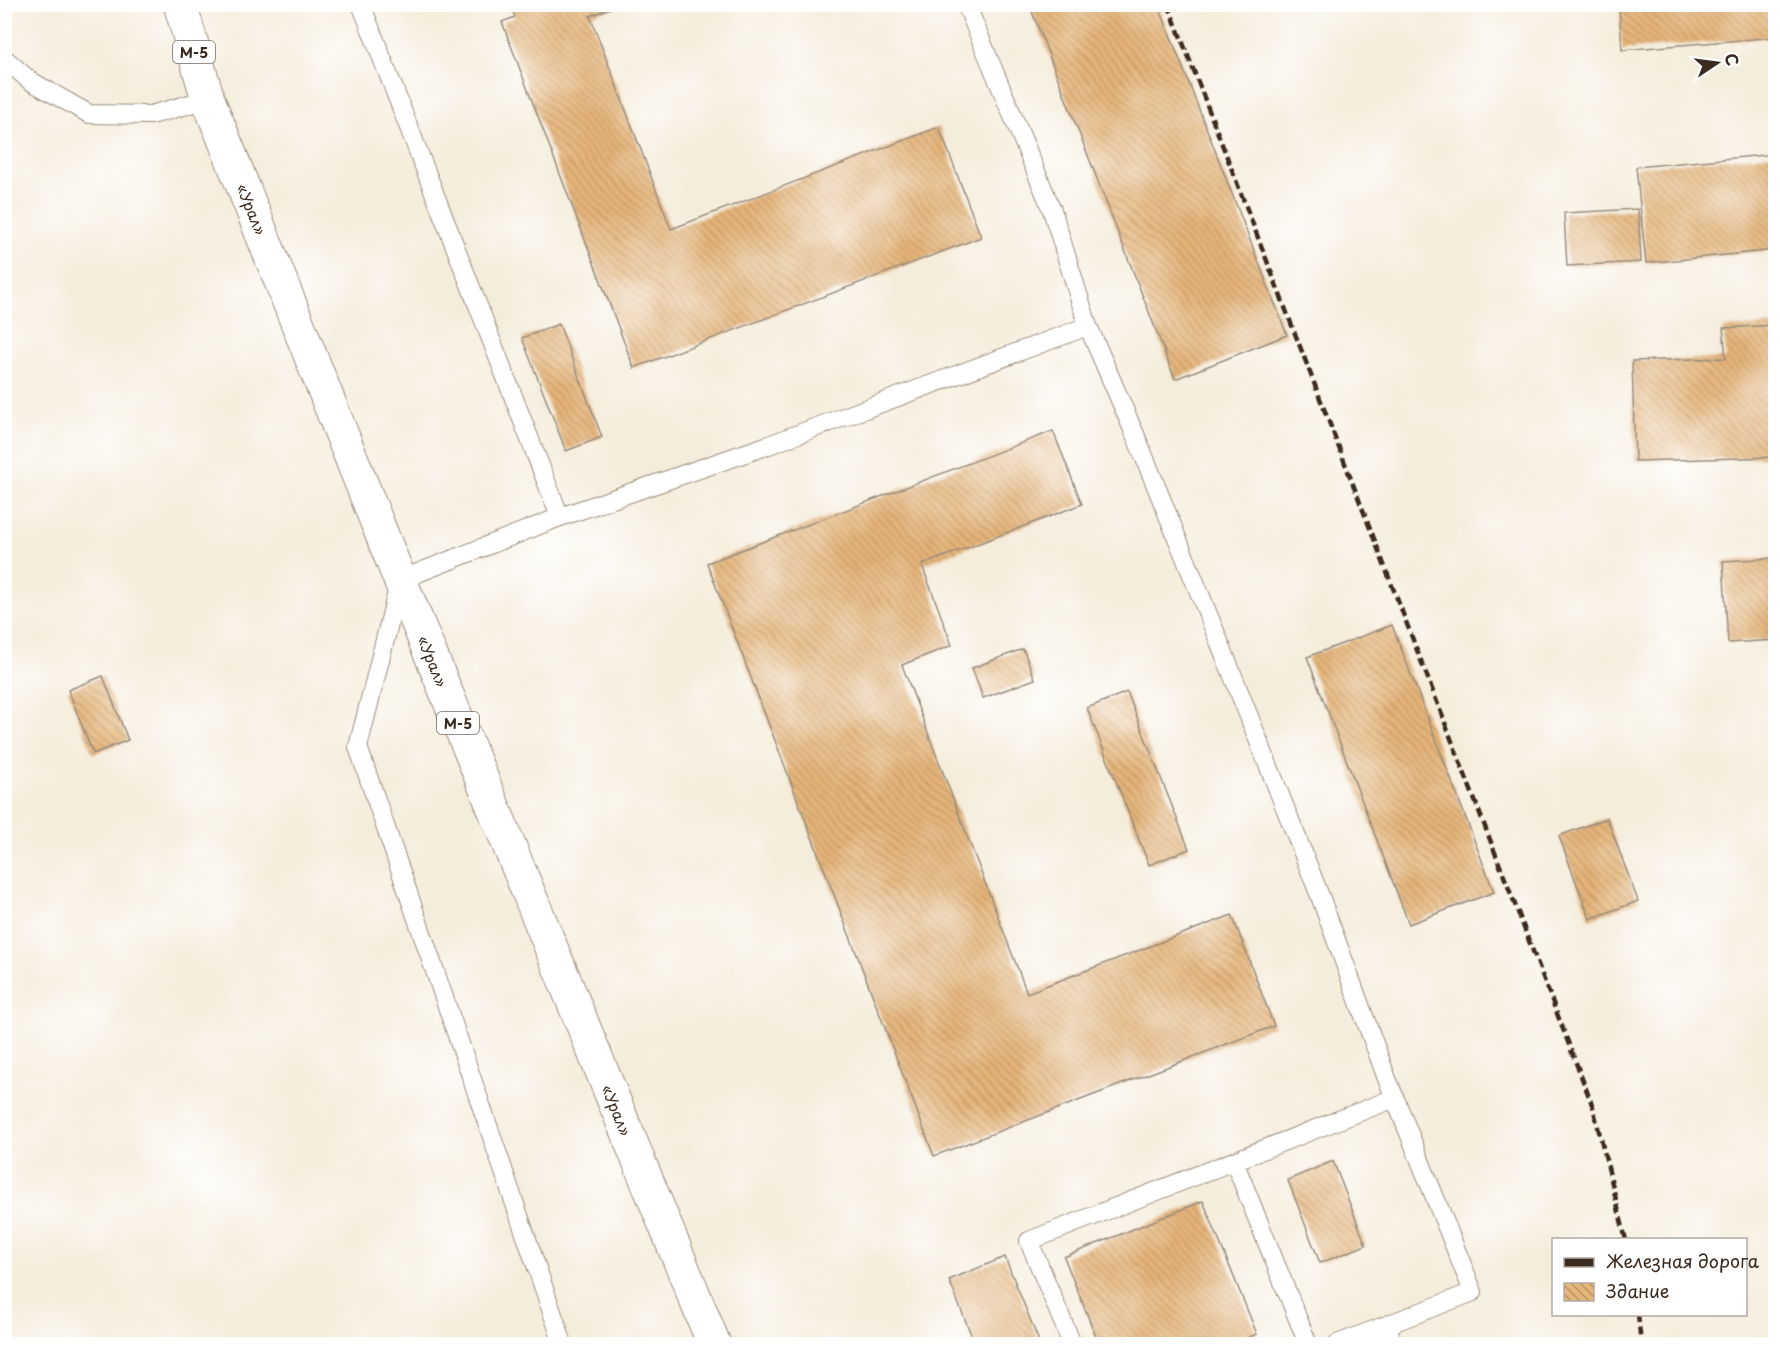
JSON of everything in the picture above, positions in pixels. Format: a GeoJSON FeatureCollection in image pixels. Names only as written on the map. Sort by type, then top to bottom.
{"type":"FeatureCollection","features":[{"type":"Feature","properties":{"kind":"highway","name":"«Урал»"},"geometry":{"type":"LineString","coordinates":[[180,4],[208,99],[400,580],[714,1344]]}},
{"type":"Feature","properties":{"kind":"lane"},"geometry":{"type":"LineString","coordinates":[[361,4],[560,517]]}},
{"type":"Feature","properties":{"kind":"lane"},"geometry":{"type":"LineString","coordinates":[[966,4],[1052,210],[1088,326],[1137,439],[1229,666],[1320,896],[1395,1098],[1473,1292],[1337,1344]]}},
{"type":"Feature","properties":{"kind":"lane"},"geometry":{"type":"LineString","coordinates":[[4,58],[29,80],[89,114],[151,115],[208,99]]}},
{"type":"Feature","properties":{"kind":"lane"},"geometry":{"type":"LineString","coordinates":[[563,1344],[358,747],[400,580],[560,517],[766,446],[1088,326]]}},
{"type":"Feature","properties":{"kind":"lane"},"geometry":{"type":"LineString","coordinates":[[1072,1344],[1029,1241],[1395,1098]]}},
{"type":"Feature","properties":{"kind":"lane"},"geometry":{"type":"LineString","coordinates":[[1234,1161],[1308,1344]]}},
{"type":"Feature","properties":{"kind":"lane"},"geometry":{"type":"LineString","coordinates":[[1386,1326],[1394,1344]]}},
{"type":"Feature","properties":{"kind":"building"},"geometry":{"type":"Polygon","coordinates":[[[510,4],[621,4],[590,16],[671,229],[939,127],[981,237],[634,368],[502,22],[515,17],[510,4]]]}},
{"type":"Feature","properties":{"kind":"building"},"geometry":{"type":"Polygon","coordinates":[[[1029,4],[1158,4],[1287,335],[1175,379],[1029,4]]]}},
{"type":"Feature","properties":{"kind":"building"},"geometry":{"type":"Polygon","coordinates":[[[1619,5],[1776,5],[1776,37],[1622,50],[1619,5]]]}},
{"type":"Feature","properties":{"kind":"building"},"geometry":{"type":"Polygon","coordinates":[[[1776,154],[1776,250],[1646,263],[1636,167],[1776,154]]]}},
{"type":"Feature","properties":{"kind":"building"},"geometry":{"type":"Polygon","coordinates":[[[1638,209],[1641,262],[1567,266],[1564,213],[1638,209]]]}},
{"type":"Feature","properties":{"kind":"building"},"geometry":{"type":"Polygon","coordinates":[[[559,324],[602,437],[566,451],[522,338],[559,324]]]}},
{"type":"Feature","properties":{"kind":"building"},"geometry":{"type":"Polygon","coordinates":[[[1776,325],[1776,457],[1635,461],[1632,361],[1726,358],[1723,328],[1776,325]]]}},
{"type":"Feature","properties":{"kind":"building"},"geometry":{"type":"Polygon","coordinates":[[[1053,431],[1082,504],[922,565],[952,645],[902,665],[1027,993],[1232,915],[1274,1026],[934,1156],[707,563],[1053,431]]]}},
{"type":"Feature","properties":{"kind":"building"},"geometry":{"type":"Polygon","coordinates":[[[1776,558],[1776,640],[1728,643],[1723,561],[1776,558]]]}},
{"type":"Feature","properties":{"kind":"building"},"geometry":{"type":"Polygon","coordinates":[[[1392,625],[1494,892],[1409,924],[1307,657],[1392,625]]]}},
{"type":"Feature","properties":{"kind":"building"},"geometry":{"type":"Polygon","coordinates":[[[1023,649],[1035,679],[983,698],[972,668],[1023,649]]]}},
{"type":"Feature","properties":{"kind":"building"},"geometry":{"type":"Polygon","coordinates":[[[103,676],[128,740],[93,754],[68,690],[103,676]]]}},
{"type":"Feature","properties":{"kind":"building"},"geometry":{"type":"Polygon","coordinates":[[[1127,692],[1189,849],[1149,865],[1087,708],[1127,692]]]}},
{"type":"Feature","properties":{"kind":"building"},"geometry":{"type":"Polygon","coordinates":[[[1607,818],[1638,901],[1590,919],[1559,836],[1607,818]]]}},
{"type":"Feature","properties":{"kind":"building"},"geometry":{"type":"Polygon","coordinates":[[[1333,1161],[1366,1245],[1320,1263],[1288,1180],[1333,1161]]]}},
{"type":"Feature","properties":{"kind":"building"},"geometry":{"type":"Polygon","coordinates":[[[1203,1201],[1257,1334],[1231,1344],[1099,1344],[1064,1257],[1203,1201]]]}},
{"type":"Feature","properties":{"kind":"building"},"geometry":{"type":"Polygon","coordinates":[[[1005,1257],[1040,1344],[975,1344],[949,1280],[1005,1257]]]}},
{"type":"Feature","properties":{"kind":"railway"},"geometry":{"type":"LineString","coordinates":[[1168,4],[1593,1107],[1626,1238]]}},
{"type":"Feature","properties":{"kind":"railway"},"geometry":{"type":"LineString","coordinates":[[1638,1316],[1641,1344]]}}]}
